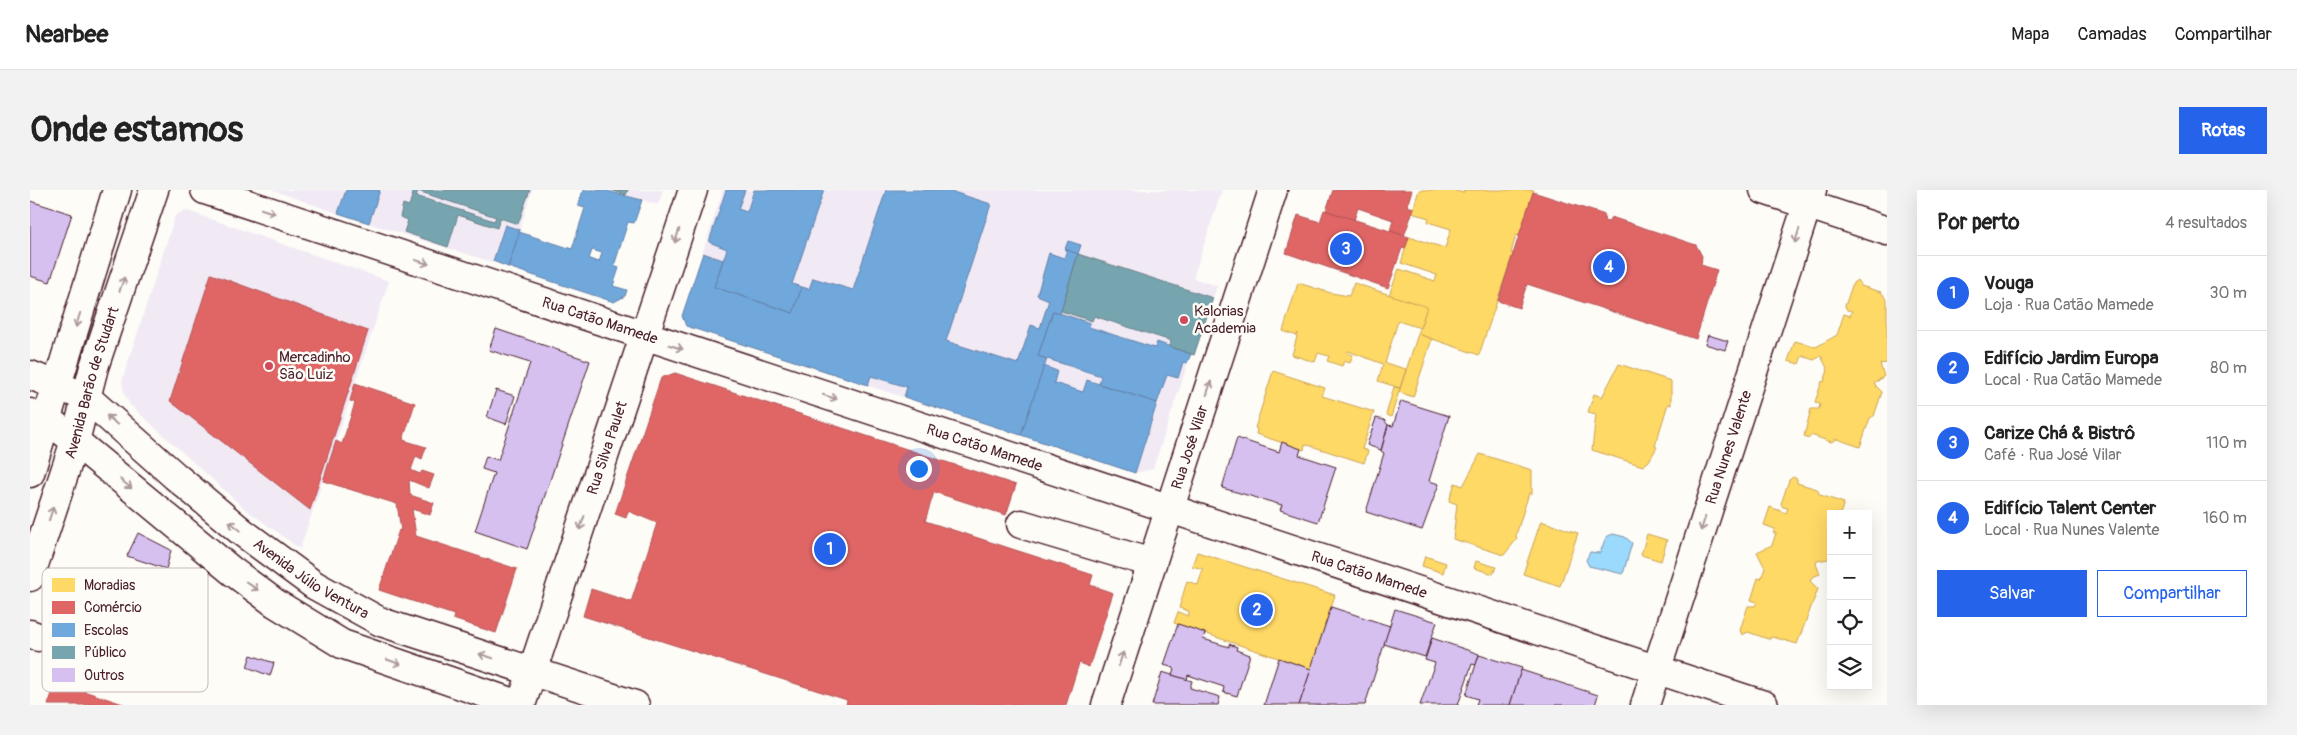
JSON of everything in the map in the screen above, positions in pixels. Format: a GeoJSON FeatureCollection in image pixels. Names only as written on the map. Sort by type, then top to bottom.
{"type":"FeatureCollection","features":[{"type":"Feature","properties":{"kind":"street"},"geometry":{"type":"LineString","coordinates":[[30,473],[38,416],[58,384],[117,190]]}},
{"type":"Feature","properties":{"kind":"street","name":"Avenida Barão de Studart"},"geometry":{"type":"LineString","coordinates":[[30,577],[75,441],[86,396],[154,190]]}},
{"type":"Feature","properties":{"kind":"street","name":"Rua Catão Mamede"},"geometry":{"type":"LineString","coordinates":[[205,190],[1764,705]]}},
{"type":"Feature","properties":{"kind":"street","name":"Rua Silva Paulet"},"geometry":{"type":"LineString","coordinates":[[520,705],[693,190]]}},
{"type":"Feature","properties":{"kind":"street","name":"Rua José Vilar"},"geometry":{"type":"LineString","coordinates":[[1106,705],[1273,190]]}},
{"type":"Feature","properties":{"kind":"street"},"geometry":{"type":"LineString","coordinates":[[1764,190],[1810,197],[1887,231]]}},
{"type":"Feature","properties":{"kind":"street","name":"Rua Nunes Valente"},"geometry":{"type":"LineString","coordinates":[[1645,705],[1810,197]]}},
{"type":"Feature","properties":{"kind":"street","name":"Avenida Júlio Ventura"},"geometry":{"type":"LineString","coordinates":[[30,375],[86,396],[175,476],[242,532],[314,585],[381,622],[636,705]]}},
{"type":"Feature","properties":{"kind":"street"},"geometry":{"type":"LineString","coordinates":[[38,416],[75,441],[232,571],[275,603],[342,644],[520,705]]}},
{"type":"Feature","properties":{"kind":"street"},"geometry":{"type":"LineString","coordinates":[[1021,524],[1152,563]]}},
{"type":"Feature","properties":{"kind":"shaded area"},"geometry":{"type":"Polygon","coordinates":[[[272,190],[532,190],[508,267],[348,217],[272,190]]]}},
{"type":"Feature","properties":{"kind":"shaded area"},"geometry":{"type":"Polygon","coordinates":[[[611,190],[663,190],[658,205],[611,190]]]}},
{"type":"Feature","properties":{"kind":"shaded area"},"geometry":{"type":"Polygon","coordinates":[[[723,190],[1222,190],[1193,278],[1217,286],[1213,298],[1079,254],[1061,310],[1092,321],[1094,316],[1171,341],[1169,346],[1191,354],[1153,469],[1135,473],[686,326],[682,316],[723,190]]]}},
{"type":"Feature","properties":{"kind":"shaded area"},"geometry":{"type":"Polygon","coordinates":[[[185,210],[389,281],[300,549],[244,508],[130,405],[124,393],[122,381],[175,216],[185,210]]]}},
{"type":"Feature","properties":{"kind":"water"},"geometry":{"type":"Polygon","coordinates":[[[1613,534],[1625,537],[1632,543],[1623,574],[1589,566],[1586,560],[1590,552],[1600,553],[1606,537],[1613,534]]]}},
{"type":"Feature","properties":{"kind":"building: Moradias"},"geometry":{"type":"Polygon","coordinates":[[[1419,190],[1453,190],[1463,193],[1464,190],[1534,190],[1519,236],[1516,235],[1511,253],[1513,253],[1479,355],[1418,334],[1427,307],[1389,295],[1399,269],[1435,281],[1437,275],[1401,263],[1409,237],[1445,248],[1451,229],[1428,222],[1429,218],[1412,213],[1419,190]]]}},
{"type":"Feature","properties":{"kind":"building: Moradias"},"geometry":{"type":"Polygon","coordinates":[[[1857,280],[1861,286],[1881,292],[1887,299],[1887,363],[1880,364],[1884,376],[1874,384],[1882,392],[1860,447],[1837,439],[1831,442],[1811,435],[1808,438],[1804,436],[1811,409],[1819,409],[1820,404],[1815,402],[1828,370],[1821,356],[1814,360],[1802,356],[1799,364],[1788,361],[1795,341],[1816,347],[1837,335],[1844,314],[1850,316],[1852,311],[1847,310],[1845,306],[1853,283],[1857,280]]]}},
{"type":"Feature","properties":{"kind":"building: Moradias"},"geometry":{"type":"Polygon","coordinates":[[[1298,283],[1331,293],[1349,296],[1354,283],[1427,307],[1420,328],[1398,321],[1385,363],[1406,369],[1400,388],[1378,381],[1383,364],[1348,351],[1347,353],[1353,355],[1350,363],[1344,361],[1342,366],[1327,361],[1329,356],[1318,353],[1315,362],[1292,355],[1298,333],[1297,336],[1283,331],[1298,283]]]}},
{"type":"Feature","properties":{"kind":"building: Moradias"},"geometry":{"type":"Polygon","coordinates":[[[1418,334],[1432,339],[1413,397],[1399,392],[1418,334]]]}},
{"type":"Feature","properties":{"kind":"building: Moradias"},"geometry":{"type":"Polygon","coordinates":[[[1619,364],[1671,381],[1671,405],[1668,404],[1655,446],[1657,447],[1649,461],[1643,466],[1592,450],[1596,414],[1588,412],[1594,394],[1602,397],[1619,364]]]}},
{"type":"Feature","properties":{"kind":"building: Moradias"},"geometry":{"type":"Polygon","coordinates":[[[1273,371],[1325,388],[1322,396],[1374,412],[1362,449],[1368,451],[1364,463],[1305,444],[1304,450],[1256,434],[1257,429],[1255,428],[1273,371]]]}},
{"type":"Feature","properties":{"kind":"building: Moradias"},"geometry":{"type":"Polygon","coordinates":[[[1394,387],[1400,388],[1391,417],[1386,415],[1394,387]]]}},
{"type":"Feature","properties":{"kind":"building: Moradias"},"geometry":{"type":"Polygon","coordinates":[[[1480,454],[1532,470],[1532,494],[1529,493],[1516,535],[1517,539],[1504,555],[1453,539],[1457,504],[1449,501],[1455,483],[1463,486],[1480,454]]]}},
{"type":"Feature","properties":{"kind":"building: Moradias"},"geometry":{"type":"Polygon","coordinates":[[[1793,477],[1797,479],[1797,483],[1817,489],[1820,495],[1844,503],[1841,510],[1827,510],[1827,559],[1817,561],[1816,564],[1820,574],[1812,577],[1810,581],[1818,589],[1797,644],[1773,637],[1768,639],[1748,632],[1742,635],[1740,630],[1748,606],[1755,606],[1757,602],[1751,600],[1758,578],[1761,579],[1765,568],[1757,552],[1772,545],[1776,533],[1773,533],[1775,529],[1764,525],[1770,507],[1786,513],[1788,508],[1783,507],[1781,504],[1789,480],[1793,477]]]}},
{"type":"Feature","properties":{"kind":"building: Moradias"},"geometry":{"type":"Polygon","coordinates":[[[1541,521],[1578,533],[1560,586],[1523,574],[1541,521]]]}},
{"type":"Feature","properties":{"kind":"building: Moradias"},"geometry":{"type":"Polygon","coordinates":[[[1647,534],[1667,540],[1661,561],[1641,555],[1647,534]]]}},
{"type":"Feature","properties":{"kind":"building: Moradias"},"geometry":{"type":"Polygon","coordinates":[[[1197,552],[1335,595],[1311,669],[1174,623],[1178,612],[1188,616],[1189,611],[1179,608],[1187,581],[1198,585],[1203,569],[1192,566],[1197,552]]]}},
{"type":"Feature","properties":{"kind":"building: Moradias"},"geometry":{"type":"Polygon","coordinates":[[[1425,556],[1446,563],[1443,573],[1422,566],[1425,556]]]}},
{"type":"Feature","properties":{"kind":"building: Moradias"},"geometry":{"type":"Polygon","coordinates":[[[1476,561],[1496,567],[1493,574],[1474,568],[1476,561]]]}},
{"type":"Feature","properties":{"kind":"building: Comércio"},"geometry":{"type":"Polygon","coordinates":[[[1333,190],[1412,190],[1407,206],[1414,208],[1404,236],[1390,231],[1393,220],[1358,208],[1354,220],[1326,211],[1333,190]]]}},
{"type":"Feature","properties":{"kind":"building: Comércio"},"geometry":{"type":"Polygon","coordinates":[[[1533,192],[1605,215],[1604,221],[1609,222],[1611,217],[1696,245],[1702,256],[1701,265],[1717,270],[1696,339],[1527,284],[1519,308],[1498,301],[1533,192]]]}},
{"type":"Feature","properties":{"kind":"building: Comércio"},"geometry":{"type":"Polygon","coordinates":[[[1324,210],[1409,237],[1405,249],[1402,248],[1388,288],[1286,253],[1298,215],[1320,222],[1324,210]]]}},
{"type":"Feature","properties":{"kind":"building: Comércio","name":"Mercadinho São Luiz"},"geometry":{"type":"Polygon","coordinates":[[[211,274],[368,331],[310,510],[170,401],[211,274]]]}},
{"type":"Feature","properties":{"kind":"building: Comércio"},"geometry":{"type":"Polygon","coordinates":[[[675,373],[1016,485],[1006,515],[934,492],[925,521],[1093,575],[1090,585],[1113,593],[1089,667],[1079,663],[1066,705],[846,705],[847,700],[583,616],[591,589],[631,602],[657,523],[628,511],[626,518],[615,514],[661,378],[675,373]]]}},
{"type":"Feature","properties":{"kind":"building: Comércio"},"geometry":{"type":"Polygon","coordinates":[[[355,383],[415,403],[403,440],[426,447],[422,459],[416,456],[411,470],[420,474],[422,471],[434,475],[429,488],[409,480],[410,495],[434,503],[430,515],[412,509],[416,536],[517,569],[496,633],[453,619],[454,615],[379,590],[399,530],[401,531],[397,504],[323,481],[336,441],[342,444],[355,403],[350,401],[355,383]]]}},
{"type":"Feature","properties":{"kind":"building: Comércio"},"geometry":{"type":"Polygon","coordinates":[[[53,692],[87,692],[126,705],[48,705],[53,692]]]}},
{"type":"Feature","properties":{"kind":"building: Escolas"},"geometry":{"type":"Polygon","coordinates":[[[346,190],[380,190],[369,223],[338,213],[346,190]]]}},
{"type":"Feature","properties":{"kind":"building: Escolas"},"geometry":{"type":"Polygon","coordinates":[[[583,190],[603,190],[642,200],[634,223],[628,222],[614,266],[619,268],[613,286],[627,290],[625,296],[614,302],[508,267],[519,232],[572,249],[585,208],[578,206],[583,190]],[[592,250],[589,259],[599,262],[602,253],[592,250]]]}},
{"type":"Feature","properties":{"kind":"building: Escolas"},"geometry":{"type":"Polygon","coordinates":[[[726,190],[745,190],[738,209],[747,212],[754,190],[824,190],[792,284],[802,287],[793,313],[714,287],[727,249],[709,242],[726,190]]]}},
{"type":"Feature","properties":{"kind":"building: Escolas"},"geometry":{"type":"Polygon","coordinates":[[[886,190],[947,190],[991,204],[946,341],[1018,364],[1031,325],[1040,328],[1049,300],[1037,295],[1049,253],[1064,258],[1067,249],[1078,254],[1060,313],[1053,311],[1038,356],[1047,359],[1021,435],[904,397],[907,387],[871,376],[868,385],[686,326],[682,316],[703,253],[723,260],[714,287],[793,313],[802,287],[809,289],[813,278],[853,290],[886,190]]]}},
{"type":"Feature","properties":{"kind":"building: Escolas"},"geometry":{"type":"Polygon","coordinates":[[[505,225],[520,230],[508,267],[493,261],[505,225]]]}},
{"type":"Feature","properties":{"kind":"building: Escolas"},"geometry":{"type":"Polygon","coordinates":[[[1068,241],[1081,245],[1078,254],[1065,249],[1068,241]]]}},
{"type":"Feature","properties":{"kind":"building: Escolas"},"geometry":{"type":"Polygon","coordinates":[[[1053,311],[1090,323],[1089,327],[1155,348],[1157,342],[1191,354],[1187,363],[1183,362],[1178,378],[1167,375],[1157,403],[1099,384],[1101,376],[1038,356],[1053,311]]]}},
{"type":"Feature","properties":{"kind":"building: Escolas"},"geometry":{"type":"Polygon","coordinates":[[[1044,366],[1057,371],[1054,383],[1083,392],[1087,380],[1157,403],[1135,473],[1021,435],[1044,366]]]}},
{"type":"Feature","properties":{"kind":"building: Público"},"geometry":{"type":"Polygon","coordinates":[[[414,190],[530,190],[518,224],[500,218],[497,228],[458,215],[448,247],[404,232],[408,220],[400,217],[403,204],[409,206],[414,190]],[[418,191],[416,196],[494,221],[496,217],[418,191]]]}},
{"type":"Feature","properties":{"kind":"building: Público"},"geometry":{"type":"Polygon","coordinates":[[[611,190],[628,190],[626,195],[611,190]]]}},
{"type":"Feature","properties":{"kind":"building: Público"},"geometry":{"type":"Polygon","coordinates":[[[1078,254],[1213,298],[1194,355],[1169,346],[1171,341],[1094,316],[1092,321],[1061,311],[1078,254]]]}},
{"type":"Feature","properties":{"kind":"building: Outros"},"geometry":{"type":"Polygon","coordinates":[[[30,201],[72,214],[50,282],[30,276],[30,201]]]}},
{"type":"Feature","properties":{"kind":"building: Outros"},"geometry":{"type":"Polygon","coordinates":[[[496,329],[590,361],[527,549],[475,531],[494,473],[482,469],[486,456],[498,460],[530,363],[489,350],[496,329]]]}},
{"type":"Feature","properties":{"kind":"building: Outros"},"geometry":{"type":"Polygon","coordinates":[[[1708,335],[1728,341],[1725,350],[1705,344],[1708,335]]]}},
{"type":"Feature","properties":{"kind":"building: Outros"},"geometry":{"type":"Polygon","coordinates":[[[496,390],[515,396],[506,424],[487,417],[496,390]]]}},
{"type":"Feature","properties":{"kind":"building: Outros"},"geometry":{"type":"Polygon","coordinates":[[[1401,401],[1449,416],[1429,481],[1439,484],[1422,530],[1366,512],[1384,453],[1381,451],[1388,425],[1393,426],[1401,401]]]}},
{"type":"Feature","properties":{"kind":"building: Outros"},"geometry":{"type":"Polygon","coordinates":[[[1376,418],[1384,420],[1388,425],[1381,450],[1367,445],[1376,418]]]}},
{"type":"Feature","properties":{"kind":"building: Outros"},"geometry":{"type":"Polygon","coordinates":[[[1237,438],[1279,452],[1282,442],[1301,449],[1299,455],[1336,467],[1318,522],[1280,510],[1282,505],[1222,488],[1237,438]]]}},
{"type":"Feature","properties":{"kind":"building: Outros"},"geometry":{"type":"Polygon","coordinates":[[[138,533],[171,550],[166,568],[127,556],[138,533]]]}},
{"type":"Feature","properties":{"kind":"building: Outros"},"geometry":{"type":"Polygon","coordinates":[[[1331,607],[1390,626],[1365,705],[1299,705],[1331,607]]]}},
{"type":"Feature","properties":{"kind":"building: Outros"},"geometry":{"type":"Polygon","coordinates":[[[1395,609],[1437,622],[1425,657],[1384,644],[1395,609]]]}},
{"type":"Feature","properties":{"kind":"building: Outros"},"geometry":{"type":"Polygon","coordinates":[[[1178,624],[1205,633],[1203,639],[1229,647],[1229,644],[1237,647],[1236,650],[1250,655],[1237,696],[1223,692],[1224,687],[1188,675],[1187,680],[1172,675],[1174,668],[1164,665],[1178,624]]]}},
{"type":"Feature","properties":{"kind":"building: Outros"},"geometry":{"type":"Polygon","coordinates":[[[1432,638],[1479,654],[1476,665],[1472,664],[1458,705],[1420,705],[1435,663],[1425,660],[1432,638]]]}},
{"type":"Feature","properties":{"kind":"building: Outros"},"geometry":{"type":"Polygon","coordinates":[[[251,655],[274,663],[270,676],[247,667],[251,655]]]}},
{"type":"Feature","properties":{"kind":"building: Outros"},"geometry":{"type":"Polygon","coordinates":[[[1479,655],[1522,668],[1510,705],[1476,705],[1478,699],[1466,695],[1479,655]]]}},
{"type":"Feature","properties":{"kind":"building: Outros"},"geometry":{"type":"Polygon","coordinates":[[[1279,658],[1311,669],[1299,705],[1264,705],[1279,658]]]}},
{"type":"Feature","properties":{"kind":"building: Outros"},"geometry":{"type":"Polygon","coordinates":[[[1521,670],[1598,695],[1595,705],[1510,705],[1521,670]]]}},
{"type":"Feature","properties":{"kind":"building: Outros"},"geometry":{"type":"Polygon","coordinates":[[[1162,672],[1192,681],[1190,688],[1220,697],[1218,705],[1152,705],[1162,672]]]}},
{"type":"Feature","properties":{"kind":"place","name":"Carize Chá & Bistrô"},"geometry":{"type":"Point","coordinates":[1346,249]}},
{"type":"Feature","properties":{"kind":"place","name":"Edifício Talent Center"},"geometry":{"type":"Point","coordinates":[1609,267]}},
{"type":"Feature","properties":{"kind":"place","name":"Kalorias Academia"},"geometry":{"type":"Point","coordinates":[1184,320]}},
{"type":"Feature","properties":{"kind":"place","name":"Mercadinho São Luiz"},"geometry":{"type":"Point","coordinates":[269,366]}},
{"type":"Feature","properties":{"kind":"place","name":"Vouga"},"geometry":{"type":"Point","coordinates":[830,549]}},
{"type":"Feature","properties":{"kind":"place","name":"Edifício Jardim Europa"},"geometry":{"type":"Point","coordinates":[1257,610]}}]}
